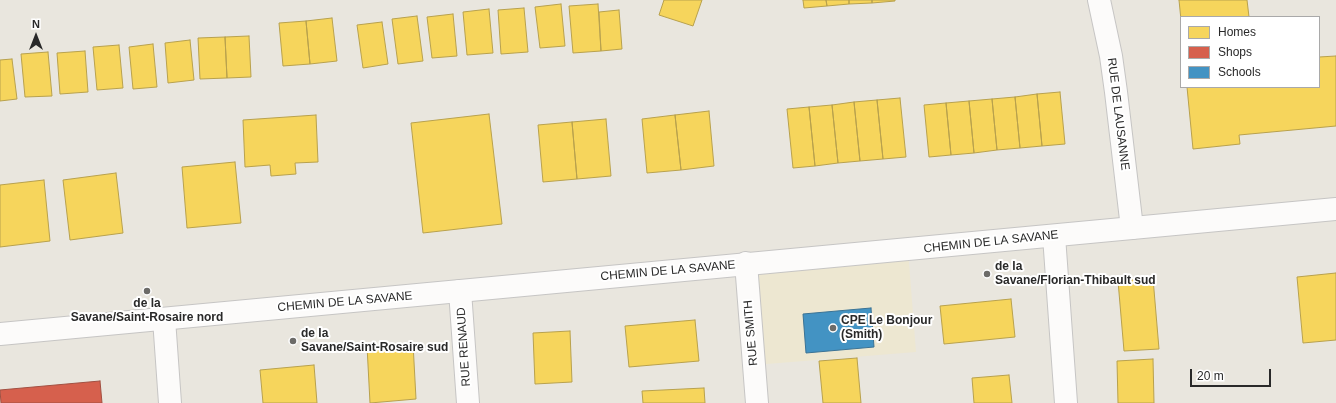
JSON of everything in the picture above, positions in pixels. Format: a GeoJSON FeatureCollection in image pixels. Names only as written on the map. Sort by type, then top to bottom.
{"type":"FeatureCollection","features":[{"type":"Feature","properties":{"kind":"street","name":"RUE DE LAUSANNE"},"geometry":{"type":"LineString","coordinates":[[1098,0],[1114,78],[1132,228]]}},
{"type":"Feature","properties":{"kind":"street","name":"CHEMIN DE LA SAVANE"},"geometry":{"type":"LineString","coordinates":[[0,334],[1336,209]]}},
{"type":"Feature","properties":{"kind":"street"},"geometry":{"type":"LineString","coordinates":[[1054,236],[1066,403]]}},
{"type":"Feature","properties":{"kind":"street","name":"RUE SMITH"},"geometry":{"type":"LineString","coordinates":[[746,264],[757,403]]}},
{"type":"Feature","properties":{"kind":"street","name":"RUE RENAUD"},"geometry":{"type":"LineString","coordinates":[[460,291],[468,403]]}},
{"type":"Feature","properties":{"kind":"street"},"geometry":{"type":"LineString","coordinates":[[164,319],[170,403]]}},
{"type":"Feature","properties":{"kind":"shaded area","name":"CPE Le Bonjour (Smith)"},"geometry":{"type":"Polygon","coordinates":[[[908,250],[916,352],[754,365],[746,263],[908,250]]]}},
{"type":"Feature","properties":{"kind":"building: Homes"},"geometry":{"type":"Polygon","coordinates":[[[664,0],[702,0],[693,26],[659,15],[664,0]]]}},
{"type":"Feature","properties":{"kind":"building: Homes"},"geometry":{"type":"Polygon","coordinates":[[[803,0],[826,0],[827,6],[804,8],[803,0]]]}},
{"type":"Feature","properties":{"kind":"building: Homes"},"geometry":{"type":"Polygon","coordinates":[[[826,0],[849,0],[849,4],[827,6],[826,0]]]}},
{"type":"Feature","properties":{"kind":"building: Homes"},"geometry":{"type":"Polygon","coordinates":[[[849,0],[872,0],[872,3],[849,4],[849,0]]]}},
{"type":"Feature","properties":{"kind":"building: Homes"},"geometry":{"type":"Polygon","coordinates":[[[872,0],[895,0],[895,1],[872,3],[872,0]]]}},
{"type":"Feature","properties":{"kind":"building: Homes"},"geometry":{"type":"Polygon","coordinates":[[[1179,0],[1247,0],[1249,16],[1181,16],[1179,0]]]}},
{"type":"Feature","properties":{"kind":"building: Homes"},"geometry":{"type":"Polygon","coordinates":[[[561,4],[565,46],[540,48],[535,7],[561,4]]]}},
{"type":"Feature","properties":{"kind":"building: Homes"},"geometry":{"type":"Polygon","coordinates":[[[598,4],[601,51],[573,53],[569,6],[598,4]]]}},
{"type":"Feature","properties":{"kind":"building: Homes"},"geometry":{"type":"Polygon","coordinates":[[[524,8],[528,52],[501,54],[498,10],[524,8]]]}},
{"type":"Feature","properties":{"kind":"building: Homes"},"geometry":{"type":"Polygon","coordinates":[[[489,9],[493,53],[467,55],[463,12],[489,9]]]}},
{"type":"Feature","properties":{"kind":"building: Homes"},"geometry":{"type":"Polygon","coordinates":[[[619,10],[622,49],[601,51],[599,12],[619,10]]]}},
{"type":"Feature","properties":{"kind":"building: Homes"},"geometry":{"type":"Polygon","coordinates":[[[453,14],[457,56],[432,58],[427,17],[453,14]]]}},
{"type":"Feature","properties":{"kind":"building: Homes"},"geometry":{"type":"Polygon","coordinates":[[[417,16],[423,61],[398,64],[392,19],[417,16]]]}},
{"type":"Feature","properties":{"kind":"building: Homes"},"geometry":{"type":"Polygon","coordinates":[[[332,18],[337,61],[310,64],[306,21],[332,18]]]}},
{"type":"Feature","properties":{"kind":"building: Homes"},"geometry":{"type":"Polygon","coordinates":[[[306,21],[310,64],[283,66],[279,23],[306,21]]]}},
{"type":"Feature","properties":{"kind":"building: Homes"},"geometry":{"type":"Polygon","coordinates":[[[382,22],[388,64],[363,68],[357,25],[382,22]]]}},
{"type":"Feature","properties":{"kind":"building: Homes"},"geometry":{"type":"Polygon","coordinates":[[[249,36],[251,77],[227,78],[225,37],[249,36]]]}},
{"type":"Feature","properties":{"kind":"building: Homes"},"geometry":{"type":"Polygon","coordinates":[[[225,37],[227,78],[200,79],[198,38],[225,37]]]}},
{"type":"Feature","properties":{"kind":"building: Homes"},"geometry":{"type":"Polygon","coordinates":[[[190,40],[194,80],[168,83],[165,43],[190,40]]]}},
{"type":"Feature","properties":{"kind":"building: Homes"},"geometry":{"type":"Polygon","coordinates":[[[153,44],[157,87],[133,89],[129,47],[153,44]]]}},
{"type":"Feature","properties":{"kind":"building: Homes"},"geometry":{"type":"Polygon","coordinates":[[[119,45],[123,88],[97,90],[93,47],[119,45]]]}},
{"type":"Feature","properties":{"kind":"building: Homes"},"geometry":{"type":"Polygon","coordinates":[[[85,51],[88,92],[60,94],[57,53],[85,51]]]}},
{"type":"Feature","properties":{"kind":"building: Homes"},"geometry":{"type":"Polygon","coordinates":[[[48,52],[52,96],[25,97],[21,54],[48,52]]]}},
{"type":"Feature","properties":{"kind":"building: Homes"},"geometry":{"type":"Polygon","coordinates":[[[1336,56],[1336,126],[1239,135],[1240,144],[1193,149],[1187,88],[1320,88],[1320,57],[1336,56]]]}},
{"type":"Feature","properties":{"kind":"building: Homes"},"geometry":{"type":"Polygon","coordinates":[[[12,59],[17,99],[0,101],[0,60],[12,59]]]}},
{"type":"Feature","properties":{"kind":"building: Homes"},"geometry":{"type":"Polygon","coordinates":[[[1060,92],[1065,144],[1042,146],[1037,94],[1060,92]]]}},
{"type":"Feature","properties":{"kind":"building: Homes"},"geometry":{"type":"Polygon","coordinates":[[[1037,94],[1042,146],[1020,148],[1015,97],[1037,94]]]}},
{"type":"Feature","properties":{"kind":"building: Homes"},"geometry":{"type":"Polygon","coordinates":[[[1015,97],[1020,148],[997,150],[992,99],[1015,97]]]}},
{"type":"Feature","properties":{"kind":"building: Homes"},"geometry":{"type":"Polygon","coordinates":[[[900,98],[906,157],[883,159],[877,100],[900,98]]]}},
{"type":"Feature","properties":{"kind":"building: Homes"},"geometry":{"type":"Polygon","coordinates":[[[992,99],[997,150],[974,153],[969,101],[992,99]]]}},
{"type":"Feature","properties":{"kind":"building: Homes"},"geometry":{"type":"Polygon","coordinates":[[[877,100],[883,159],[860,161],[854,102],[877,100]]]}},
{"type":"Feature","properties":{"kind":"building: Homes"},"geometry":{"type":"Polygon","coordinates":[[[969,101],[974,153],[951,155],[946,103],[969,101]]]}},
{"type":"Feature","properties":{"kind":"building: Homes"},"geometry":{"type":"Polygon","coordinates":[[[854,102],[860,161],[838,163],[832,105],[854,102]]]}},
{"type":"Feature","properties":{"kind":"building: Homes"},"geometry":{"type":"Polygon","coordinates":[[[946,103],[951,155],[929,157],[924,105],[946,103]]]}},
{"type":"Feature","properties":{"kind":"building: Homes"},"geometry":{"type":"Polygon","coordinates":[[[832,105],[838,163],[815,166],[809,107],[832,105]]]}},
{"type":"Feature","properties":{"kind":"building: Homes"},"geometry":{"type":"Polygon","coordinates":[[[809,107],[815,166],[793,168],[787,109],[809,107]]]}},
{"type":"Feature","properties":{"kind":"building: Homes"},"geometry":{"type":"Polygon","coordinates":[[[709,111],[714,166],[681,170],[675,115],[709,111]]]}},
{"type":"Feature","properties":{"kind":"building: Homes"},"geometry":{"type":"Polygon","coordinates":[[[489,114],[502,224],[423,233],[411,123],[489,114]]]}},
{"type":"Feature","properties":{"kind":"building: Homes"},"geometry":{"type":"Polygon","coordinates":[[[316,115],[318,162],[295,163],[296,174],[271,176],[270,165],[245,167],[243,120],[316,115]]]}},
{"type":"Feature","properties":{"kind":"building: Homes"},"geometry":{"type":"Polygon","coordinates":[[[675,115],[681,170],[647,173],[642,119],[675,115]]]}},
{"type":"Feature","properties":{"kind":"building: Homes"},"geometry":{"type":"Polygon","coordinates":[[[606,119],[611,176],[577,179],[572,122],[606,119]]]}},
{"type":"Feature","properties":{"kind":"building: Homes"},"geometry":{"type":"Polygon","coordinates":[[[572,122],[577,179],[543,182],[538,125],[572,122]]]}},
{"type":"Feature","properties":{"kind":"building: Homes"},"geometry":{"type":"Polygon","coordinates":[[[235,162],[241,223],[187,228],[182,167],[235,162]]]}},
{"type":"Feature","properties":{"kind":"building: Homes"},"geometry":{"type":"Polygon","coordinates":[[[116,173],[123,233],[70,240],[63,180],[116,173]]]}},
{"type":"Feature","properties":{"kind":"building: Homes"},"geometry":{"type":"Polygon","coordinates":[[[44,180],[50,241],[0,247],[0,185],[44,180]]]}},
{"type":"Feature","properties":{"kind":"building: Homes"},"geometry":{"type":"Polygon","coordinates":[[[1336,273],[1336,340],[1303,343],[1297,277],[1336,273]]]}},
{"type":"Feature","properties":{"kind":"building: Homes"},"geometry":{"type":"Polygon","coordinates":[[[1153,278],[1159,349],[1124,351],[1118,281],[1153,278]]]}},
{"type":"Feature","properties":{"kind":"building: Homes"},"geometry":{"type":"Polygon","coordinates":[[[1011,299],[1015,337],[944,344],[940,306],[1011,299]]]}},
{"type":"Feature","properties":{"kind":"building: Homes"},"geometry":{"type":"Polygon","coordinates":[[[695,320],[699,361],[629,367],[625,326],[695,320]]]}},
{"type":"Feature","properties":{"kind":"building: Homes"},"geometry":{"type":"Polygon","coordinates":[[[570,331],[572,382],[535,384],[533,333],[570,331]]]}},
{"type":"Feature","properties":{"kind":"building: Homes"},"geometry":{"type":"Polygon","coordinates":[[[413,343],[416,399],[370,403],[367,346],[413,343]]]}},
{"type":"Feature","properties":{"kind":"building: Homes"},"geometry":{"type":"Polygon","coordinates":[[[857,358],[861,403],[823,403],[819,361],[857,358]]]}},
{"type":"Feature","properties":{"kind":"building: Homes"},"geometry":{"type":"Polygon","coordinates":[[[1153,359],[1154,403],[1118,403],[1117,361],[1153,359]]]}},
{"type":"Feature","properties":{"kind":"building: Homes"},"geometry":{"type":"Polygon","coordinates":[[[314,365],[317,403],[263,403],[260,370],[314,365]]]}},
{"type":"Feature","properties":{"kind":"building: Homes"},"geometry":{"type":"Polygon","coordinates":[[[1009,375],[1012,403],[974,403],[972,378],[1009,375]]]}},
{"type":"Feature","properties":{"kind":"building: Homes"},"geometry":{"type":"Polygon","coordinates":[[[704,388],[705,403],[643,403],[642,391],[704,388]]]}},
{"type":"Feature","properties":{"kind":"building: Shops"},"geometry":{"type":"Polygon","coordinates":[[[100,381],[102,403],[1,403],[0,390],[100,381]]]}},
{"type":"Feature","properties":{"kind":"building: Schools"},"geometry":{"type":"Polygon","coordinates":[[[871,308],[874,347],[806,353],[803,314],[871,308]]]}},
{"type":"Feature","properties":{"kind":"place","name":"de la Savane/Florian-Thibault sud"},"geometry":{"type":"Point","coordinates":[987,274]}},
{"type":"Feature","properties":{"kind":"place","name":"de la Savane/Saint-Rosaire nord"},"geometry":{"type":"Point","coordinates":[147,291]}},
{"type":"Feature","properties":{"kind":"place","name":"CPE Le Bonjour (Smith)"},"geometry":{"type":"Point","coordinates":[833,328]}},
{"type":"Feature","properties":{"kind":"place","name":"de la Savane/Saint-Rosaire sud"},"geometry":{"type":"Point","coordinates":[293,341]}}]}
